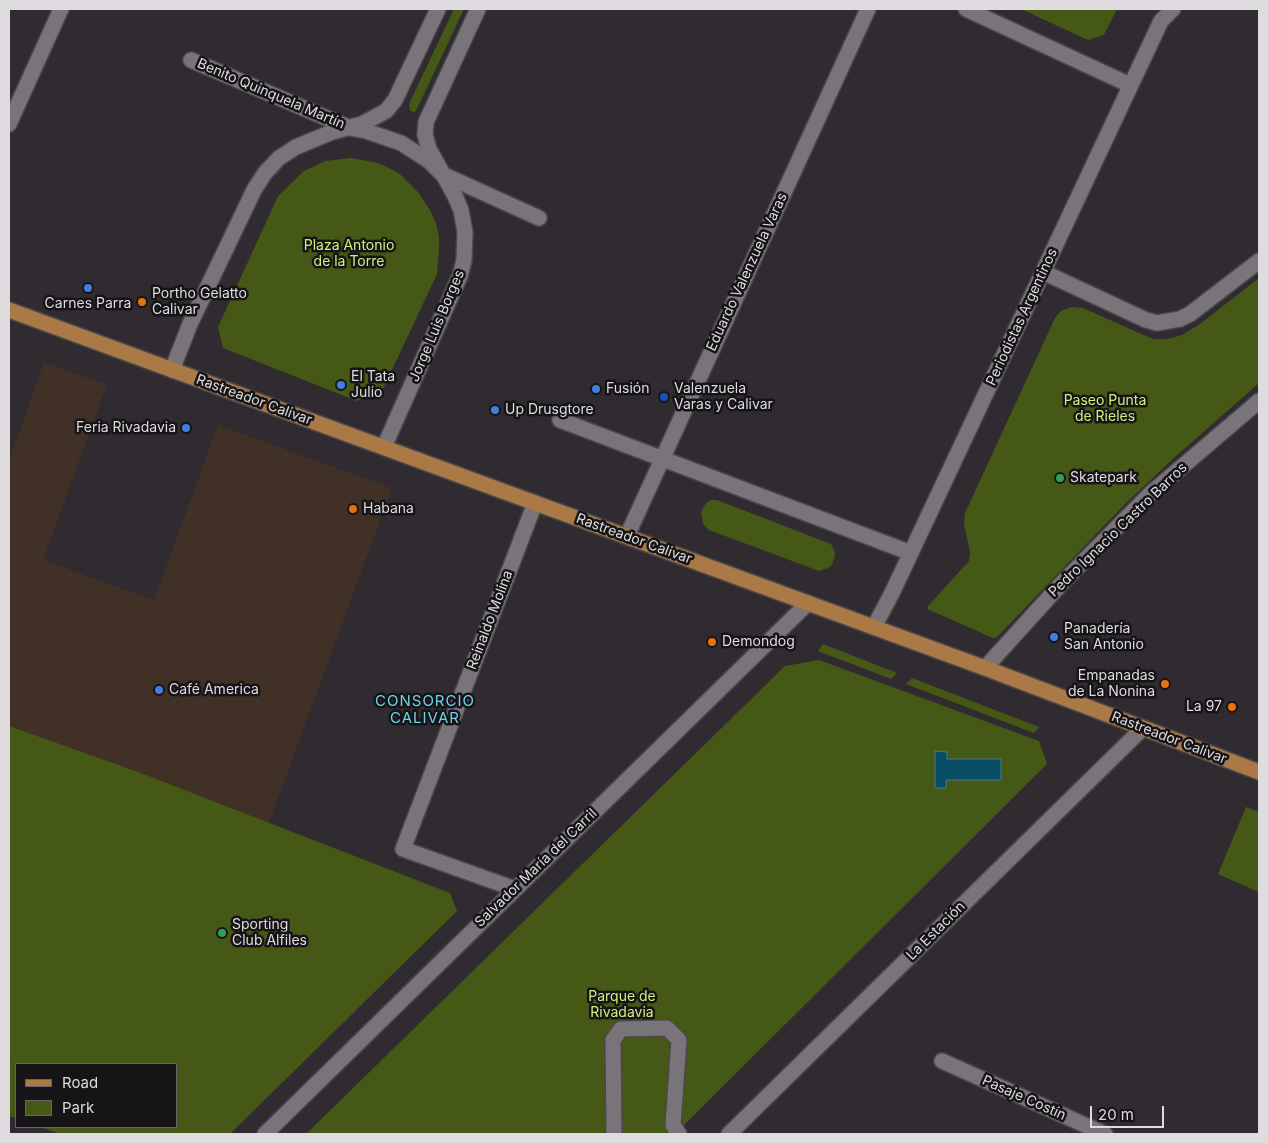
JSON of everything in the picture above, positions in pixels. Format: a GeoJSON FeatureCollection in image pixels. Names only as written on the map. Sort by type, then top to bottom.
{"type":"FeatureCollection","features":[{"type":"Feature","properties":{"kind":"main road","name":"Rastreador Calivar"},"geometry":{"type":"LineString","coordinates":[[9,310],[874,627],[1259,772]]}},
{"type":"Feature","properties":{"kind":"street"},"geometry":{"type":"LineString","coordinates":[[9,124],[61,9]]}},
{"type":"Feature","properties":{"kind":"street"},"geometry":{"type":"LineString","coordinates":[[172,370],[190,324],[254,190],[265,173],[279,158],[296,147],[319,136],[362,124],[386,111],[395,100],[438,9]]}},
{"type":"Feature","properties":{"kind":"street","name":"Jorge Luis Borges"},"geometry":{"type":"LineString","coordinates":[[384,447],[460,276],[464,260],[465,232],[461,210],[429,149],[426,122],[478,9]]}},
{"type":"Feature","properties":{"kind":"street","name":"Eduardo Valenzuela Varas"},"geometry":{"type":"LineString","coordinates":[[627,536],[868,9]]}},
{"type":"Feature","properties":{"kind":"street"},"geometry":{"type":"LineString","coordinates":[[966,9],[1130,85]]}},
{"type":"Feature","properties":{"kind":"street","name":"Periodistas Argentinos"},"geometry":{"type":"LineString","coordinates":[[874,627],[1044,272],[1130,85],[1161,21],[1173,9]]}},
{"type":"Feature","properties":{"kind":"street","name":"Benito Quinquela Martín"},"geometry":{"type":"LineString","coordinates":[[191,60],[350,128],[366,131],[401,143],[429,161],[442,174],[539,218]]}},
{"type":"Feature","properties":{"kind":"street"},"geometry":{"type":"LineString","coordinates":[[1044,272],[1146,320],[1158,323],[1180,319],[1190,314],[1259,261]]}},
{"type":"Feature","properties":{"kind":"street","name":"Pedro Ignacio Castro Barros"},"geometry":{"type":"LineString","coordinates":[[984,668],[1084,560],[1150,494],[1259,401]]}},
{"type":"Feature","properties":{"kind":"street"},"geometry":{"type":"LineString","coordinates":[[560,420],[911,553]]}},
{"type":"Feature","properties":{"kind":"street","name":"Reinaldo Molina"},"geometry":{"type":"LineString","coordinates":[[516,889],[403,849],[535,503]]}},
{"type":"Feature","properties":{"kind":"street","name":"Salvador María del Carril"},"geometry":{"type":"LineString","coordinates":[[265,1134],[808,603]]}},
{"type":"Feature","properties":{"kind":"street","name":"La Estación"},"geometry":{"type":"LineString","coordinates":[[729,1134],[1143,728]]}},
{"type":"Feature","properties":{"kind":"street"},"geometry":{"type":"LineString","coordinates":[[614,1134],[613,1040],[621,1029],[667,1028],[679,1040],[673,1126],[679,1134]]}},
{"type":"Feature","properties":{"kind":"street","name":"Pasaje Costín"},"geometry":{"type":"LineString","coordinates":[[942,1061],[1105,1134]]}},
{"type":"Feature","properties":{"kind":"shaded area"},"geometry":{"type":"Polygon","coordinates":[[[44,362],[107,385],[43,560],[154,600],[218,425],[392,488],[269,823],[9,726],[9,461],[44,362]]]}},
{"type":"Feature","properties":{"kind":"green space"},"geometry":{"type":"Polygon","coordinates":[[[454,9],[464,9],[417,109],[415,112],[410,111],[409,104],[454,9]]]}},
{"type":"Feature","properties":{"kind":"green space"},"geometry":{"type":"Polygon","coordinates":[[[1021,9],[1117,9],[1104,35],[1088,40],[1021,9]]]}},
{"type":"Feature","properties":{"kind":"green space","name":"Plaza Antonio de la Torre"},"geometry":{"type":"Polygon","coordinates":[[[351,158],[378,163],[400,174],[418,192],[431,212],[439,237],[437,274],[383,389],[357,401],[223,348],[218,327],[278,196],[304,171],[325,161],[351,158]]]}},
{"type":"Feature","properties":{"kind":"green space","name":"Paseo Punta de Rieles"},"geometry":{"type":"Polygon","coordinates":[[[1259,278],[1259,383],[1127,502],[997,637],[993,638],[927,609],[969,561],[970,552],[964,524],[965,513],[1055,318],[1061,311],[1072,307],[1083,308],[1154,339],[1167,339],[1182,335],[1200,324],[1259,278]]]}},
{"type":"Feature","properties":{"kind":"green space"},"geometry":{"type":"Polygon","coordinates":[[[711,500],[717,500],[831,544],[835,555],[832,565],[819,571],[709,530],[703,524],[701,512],[706,503],[711,500]]]}},
{"type":"Feature","properties":{"kind":"green space"},"geometry":{"type":"Polygon","coordinates":[[[823,644],[897,673],[891,679],[818,651],[823,644]]]}},
{"type":"Feature","properties":{"kind":"green space","name":"Parque de Rivadavia"},"geometry":{"type":"Polygon","coordinates":[[[819,660],[1039,741],[1047,764],[675,1134],[306,1134],[785,666],[819,660]]]}},
{"type":"Feature","properties":{"kind":"green space"},"geometry":{"type":"Polygon","coordinates":[[[912,678],[1039,727],[1034,733],[906,684],[912,678]]]}},
{"type":"Feature","properties":{"kind":"green space","name":"Sporting Club Alfiles"},"geometry":{"type":"Polygon","coordinates":[[[9,726],[138,772],[450,893],[457,911],[230,1134],[61,1134],[43,1128],[178,1128],[178,1063],[15,1063],[15,1118],[9,1116],[9,726]]]}},
{"type":"Feature","properties":{"kind":"green space"},"geometry":{"type":"Polygon","coordinates":[[[1246,807],[1259,812],[1259,892],[1218,874],[1246,807]]]}},
{"type":"Feature","properties":{"kind":"water"},"geometry":{"type":"Polygon","coordinates":[[[935,751],[947,752],[947,759],[1001,759],[1001,780],[946,780],[946,788],[935,788],[935,751]]]}},
{"type":"Feature","properties":{"kind":"place","name":"Carnes Parra"},"geometry":{"type":"Point","coordinates":[88,288]}},
{"type":"Feature","properties":{"kind":"place","name":"Portho Gelatto Calivar"},"geometry":{"type":"Point","coordinates":[142,302]}},
{"type":"Feature","properties":{"kind":"place","name":"El Tata Julio"},"geometry":{"type":"Point","coordinates":[341,385]}},
{"type":"Feature","properties":{"kind":"place","name":"Fusión"},"geometry":{"type":"Point","coordinates":[596,389]}},
{"type":"Feature","properties":{"kind":"place","name":"Valenzuela Varas y Calivar"},"geometry":{"type":"Point","coordinates":[664,397]}},
{"type":"Feature","properties":{"kind":"place","name":"Up Drusgtore"},"geometry":{"type":"Point","coordinates":[495,410]}},
{"type":"Feature","properties":{"kind":"place","name":"Feria Rivadavia"},"geometry":{"type":"Point","coordinates":[186,428]}},
{"type":"Feature","properties":{"kind":"place","name":"Skatepark"},"geometry":{"type":"Point","coordinates":[1060,478]}},
{"type":"Feature","properties":{"kind":"place","name":"Habana"},"geometry":{"type":"Point","coordinates":[353,509]}},
{"type":"Feature","properties":{"kind":"place","name":"Panadería San Antonio"},"geometry":{"type":"Point","coordinates":[1054,637]}},
{"type":"Feature","properties":{"kind":"place","name":"Demondog"},"geometry":{"type":"Point","coordinates":[712,642]}},
{"type":"Feature","properties":{"kind":"place","name":"Empanadas de La Nonina"},"geometry":{"type":"Point","coordinates":[1165,684]}},
{"type":"Feature","properties":{"kind":"place","name":"Café America"},"geometry":{"type":"Point","coordinates":[159,690]}},
{"type":"Feature","properties":{"kind":"place","name":"La 97"},"geometry":{"type":"Point","coordinates":[1232,707]}},
{"type":"Feature","properties":{"kind":"place","name":"Sporting Club Alfiles"},"geometry":{"type":"Point","coordinates":[222,933]}},
{"type":"Feature","properties":{"kind":"district","name":"CONSORCIO CALIVAR"},"geometry":{"type":"Point","coordinates":[425,710]}}]}
